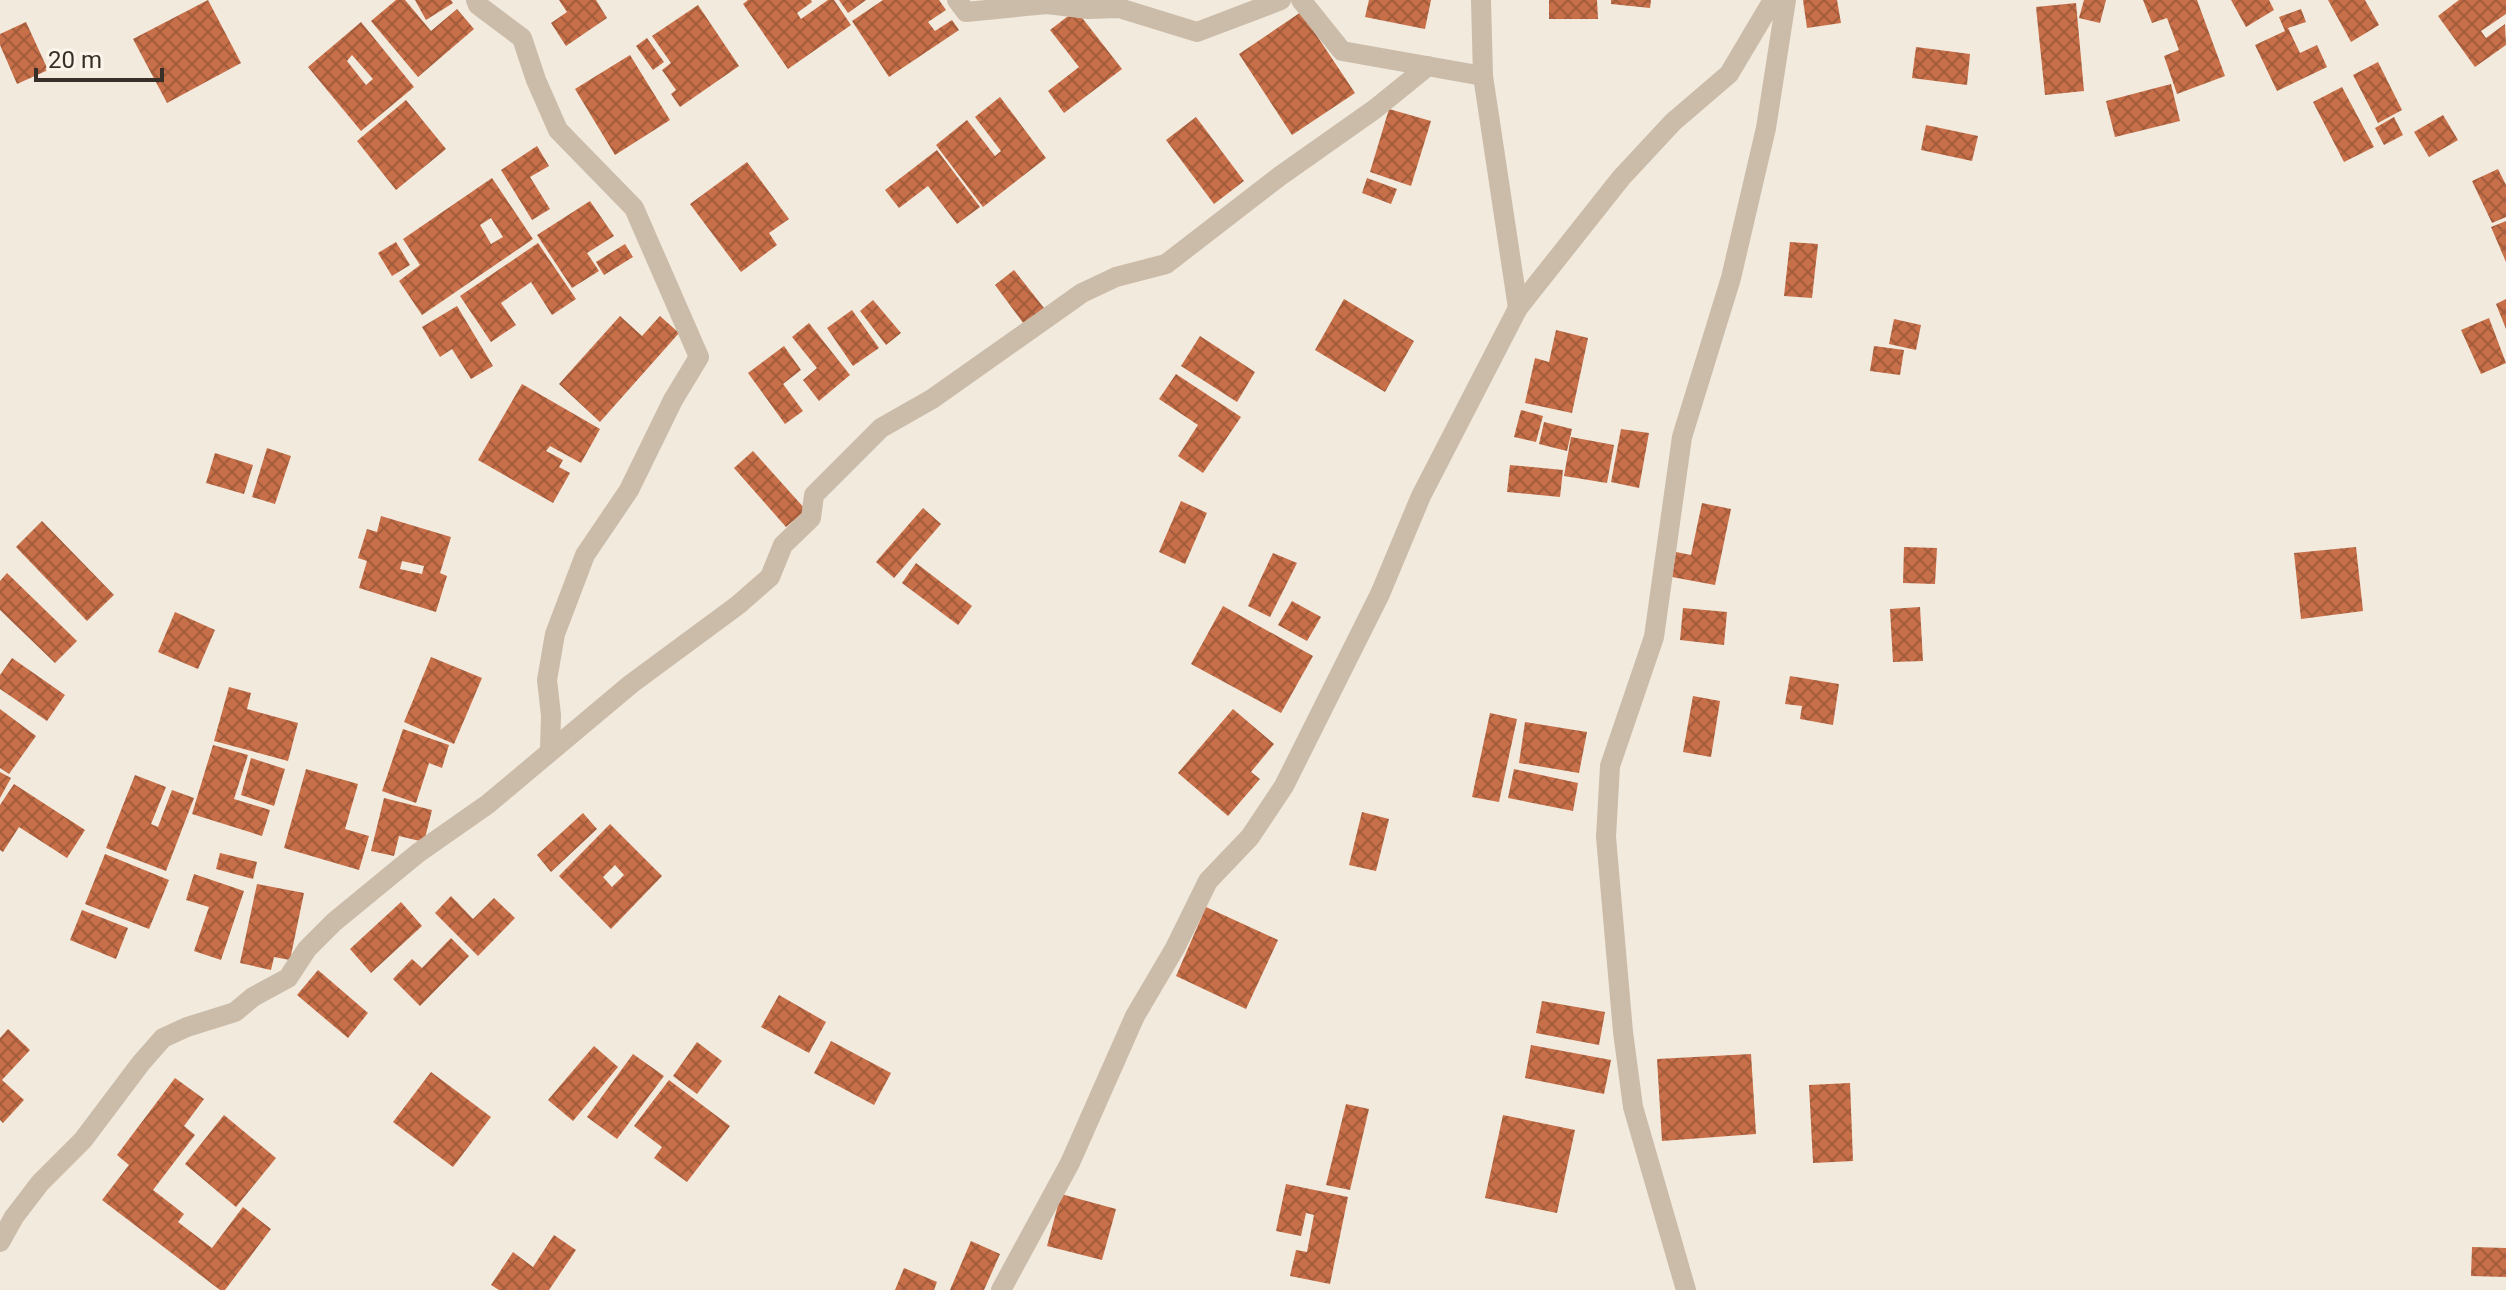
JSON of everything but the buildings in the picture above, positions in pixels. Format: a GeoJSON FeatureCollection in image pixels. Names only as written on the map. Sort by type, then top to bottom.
{"type":"FeatureCollection","features":[{"type":"Feature","properties":{"kind":"street"},"geometry":{"type":"LineString","coordinates":[[476,0],[478,5],[522,38],[558,130],[634,208],[699,357],[658,429],[629,490],[585,555],[555,634],[547,680],[551,715],[550,751]]}},
{"type":"Feature","properties":{"kind":"street"},"geometry":{"type":"LineString","coordinates":[[957,0],[966,12],[1047,4],[1088,9],[1119,8],[1197,32],[1281,0]]}},
{"type":"Feature","properties":{"kind":"street"},"geometry":{"type":"LineString","coordinates":[[1301,0],[1342,51],[1483,76]]}},
{"type":"Feature","properties":{"kind":"street"},"geometry":{"type":"LineString","coordinates":[[1481,0],[1483,76],[1518,308]]}},
{"type":"Feature","properties":{"kind":"street"},"geometry":{"type":"LineString","coordinates":[[1001,1290],[1024,1253],[1070,1163],[1135,1016],[1175,948],[1208,881],[1250,837],[1284,786],[1380,594],[1421,496],[1518,308],[1621,178],[1673,122],[1729,74],[1773,0]]}},
{"type":"Feature","properties":{"kind":"street"},"geometry":{"type":"LineString","coordinates":[[1686,1290],[1633,1107],[1623,1032],[1606,837],[1610,766],[1654,637],[1682,437],[1731,278],[1766,128],[1786,0]]}},
{"type":"Feature","properties":{"kind":"street"},"geometry":{"type":"LineString","coordinates":[[0,1242],[14,1217],[40,1183],[83,1140],[163,1038],[235,1012],[253,997],[288,978],[307,949],[334,922],[418,853],[488,804],[631,684],[738,605],[770,577],[783,545],[811,518],[814,495],[881,428],[932,399],[1082,293],[1116,277],[1166,264],[1428,66]]}}]}
